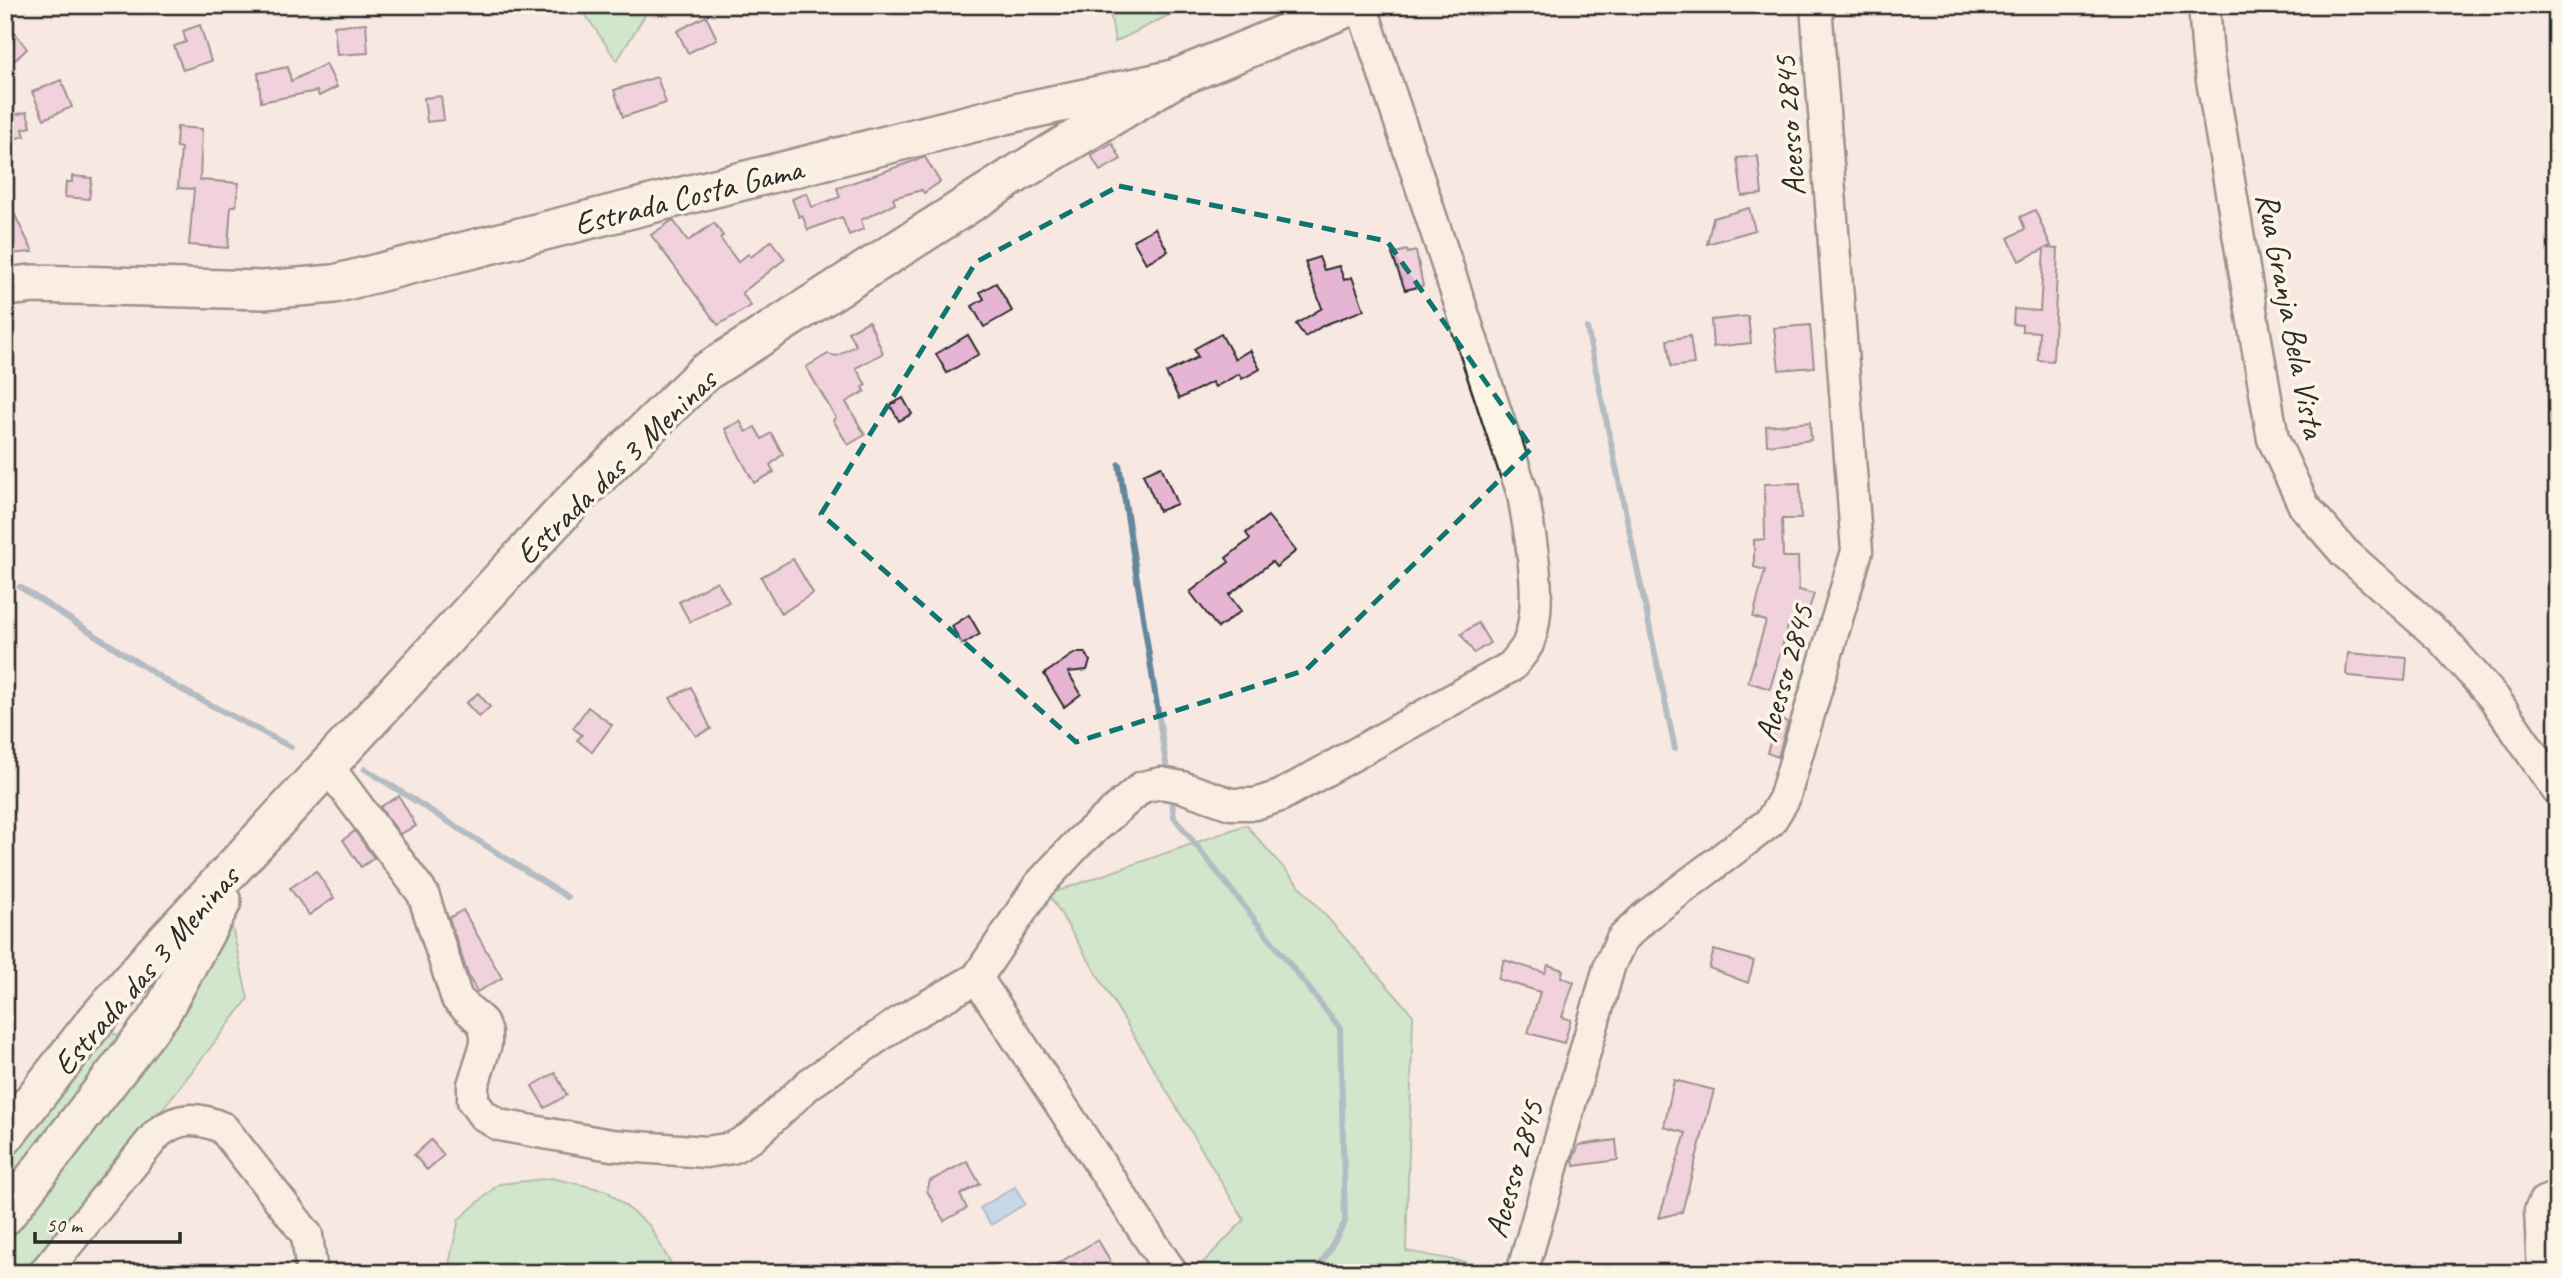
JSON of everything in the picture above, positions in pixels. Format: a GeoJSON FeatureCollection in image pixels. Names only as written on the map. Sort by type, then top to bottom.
{"type":"FeatureCollection","features":[{"type":"Feature","properties":{"kind":"main road","name":"Estrada Costa Gama"},"geometry":{"type":"LineString","coordinates":[[5,287],[33,284],[263,290],[334,284],[1005,115],[1174,79],[1354,5]]}},
{"type":"Feature","properties":{"kind":"main road","name":"Estrada das 3 Meninas"},"geometry":{"type":"LineString","coordinates":[[5,1136],[99,1017],[327,765],[572,502],[704,373],[1013,176],[1174,79]]}},
{"type":"Feature","properties":{"kind":"main road"},"geometry":{"type":"LineString","coordinates":[[1005,115],[1015,156],[1013,176]]}},
{"type":"Feature","properties":{"kind":"main road","name":"Estrada das 3 Meninas"},"geometry":{"type":"LineString","coordinates":[[5,1216],[161,1014],[181,982],[208,923],[261,839]]}},
{"type":"Feature","properties":{"kind":"street"},"geometry":{"type":"LineString","coordinates":[[327,765],[423,894],[457,999],[482,1022],[486,1044],[473,1085],[473,1101],[483,1115],[499,1125],[611,1145],[706,1152],[732,1149],[752,1137],[809,1084],[904,1019],[977,978],[1039,885],[1079,842],[1142,787],[1161,783],[1231,803],[1255,804],[1280,796],[1512,666],[1527,646],[1534,621],[1534,564],[1523,494],[1361,5]]}},
{"type":"Feature","properties":{"kind":"street","name":"Acesso 2845"},"geometry":{"type":"LineString","coordinates":[[1522,1273],[1610,964],[1622,939],[1645,917],[1770,822],[1784,799],[1857,551],[1816,5]]}},
{"type":"Feature","properties":{"kind":"street","name":"Rua Granja Bela Vista"},"geometry":{"type":"LineString","coordinates":[[2204,5],[2208,57],[2273,439],[2304,506],[2344,552],[2443,640],[2494,698],[2557,790]]}},
{"type":"Feature","properties":{"kind":"street"},"geometry":{"type":"LineString","coordinates":[[977,978],[1172,1273]]}},
{"type":"Feature","properties":{"kind":"street"},"geometry":{"type":"LineString","coordinates":[[44,1273],[157,1134],[170,1124],[186,1119],[204,1120],[223,1128],[307,1235],[312,1273]]}},
{"type":"Feature","properties":{"kind":"street"},"geometry":{"type":"LineString","coordinates":[[2543,1273],[2540,1210],[2544,1202],[2557,1197]]}},
{"type":"Feature","properties":{"kind":"highlighted area"},"geometry":{"type":"Polygon","coordinates":[[[1119,186],[1387,241],[1532,448],[1306,670],[1076,742],[821,514],[976,262],[1119,186]]]}},
{"type":"Feature","properties":{"kind":"green space"},"geometry":{"type":"Polygon","coordinates":[[[579,5],[651,5],[617,61],[579,5]]]}},
{"type":"Feature","properties":{"kind":"green space"},"geometry":{"type":"Polygon","coordinates":[[[1109,5],[1189,5],[1115,42],[1109,5]]]}},
{"type":"Feature","properties":{"kind":"green space"},"geometry":{"type":"Polygon","coordinates":[[[1246,825],[1413,1015],[1406,1251],[1465,1262],[1463,1273],[1193,1273],[1244,1220],[1049,894],[1246,825]]]}},
{"type":"Feature","properties":{"kind":"green space"},"geometry":{"type":"Polygon","coordinates":[[[229,913],[248,999],[162,1110],[147,1121],[23,1273],[5,1273],[5,1232],[229,913]]]}},
{"type":"Feature","properties":{"kind":"green space"},"geometry":{"type":"Polygon","coordinates":[[[110,1033],[118,1035],[123,1042],[5,1200],[5,1157],[98,1040],[110,1033]]]}},
{"type":"Feature","properties":{"kind":"green space"},"geometry":{"type":"Polygon","coordinates":[[[552,1178],[607,1191],[650,1226],[676,1273],[447,1273],[459,1219],[499,1184],[552,1178]]]}},
{"type":"Feature","properties":{"kind":"water"},"geometry":{"type":"Polygon","coordinates":[[[1015,1187],[1025,1204],[991,1225],[980,1208],[1015,1187]]]}},
{"type":"Feature","properties":{"kind":"building"},"geometry":{"type":"Polygon","coordinates":[[[706,16],[717,39],[688,53],[677,31],[706,16]]]}},
{"type":"Feature","properties":{"kind":"building"},"geometry":{"type":"Polygon","coordinates":[[[5,19],[27,49],[5,69],[5,19]]]}},
{"type":"Feature","properties":{"kind":"building"},"geometry":{"type":"Polygon","coordinates":[[[366,23],[368,53],[337,55],[334,26],[366,23]]]}},
{"type":"Feature","properties":{"kind":"building"},"geometry":{"type":"Polygon","coordinates":[[[200,25],[211,61],[183,70],[174,46],[186,42],[183,31],[200,25]]]}},
{"type":"Feature","properties":{"kind":"building"},"geometry":{"type":"Polygon","coordinates":[[[326,64],[337,87],[319,96],[317,91],[261,102],[258,73],[288,67],[291,81],[326,64]]]}},
{"type":"Feature","properties":{"kind":"building"},"geometry":{"type":"Polygon","coordinates":[[[657,77],[666,103],[623,117],[614,90],[657,77]]]}},
{"type":"Feature","properties":{"kind":"building"},"geometry":{"type":"Polygon","coordinates":[[[61,80],[72,107],[44,119],[32,92],[61,80]]]}},
{"type":"Feature","properties":{"kind":"building"},"geometry":{"type":"Polygon","coordinates":[[[441,96],[444,120],[427,122],[424,98],[441,96]]]}},
{"type":"Feature","properties":{"kind":"building"},"geometry":{"type":"Polygon","coordinates":[[[27,112],[31,127],[23,129],[25,136],[5,141],[5,117],[27,112]]]}},
{"type":"Feature","properties":{"kind":"building"},"geometry":{"type":"Polygon","coordinates":[[[177,127],[202,129],[200,180],[239,183],[236,206],[231,206],[228,248],[189,245],[194,189],[178,188],[181,148],[176,147],[177,127]]]}},
{"type":"Feature","properties":{"kind":"building"},"geometry":{"type":"Polygon","coordinates":[[[1112,143],[1121,159],[1100,171],[1091,155],[1112,143]]]}},
{"type":"Feature","properties":{"kind":"building"},"geometry":{"type":"Polygon","coordinates":[[[1758,156],[1762,194],[1742,196],[1737,158],[1758,156]]]}},
{"type":"Feature","properties":{"kind":"building"},"geometry":{"type":"Polygon","coordinates":[[[925,157],[940,182],[924,193],[922,190],[893,198],[895,204],[861,220],[864,229],[849,235],[842,217],[808,230],[802,215],[799,217],[792,199],[807,193],[812,207],[840,197],[837,188],[925,157]]]}},
{"type":"Feature","properties":{"kind":"building"},"geometry":{"type":"Polygon","coordinates":[[[72,176],[92,178],[89,199],[65,197],[66,182],[72,182],[72,176]]]}},
{"type":"Feature","properties":{"kind":"building"},"geometry":{"type":"Polygon","coordinates":[[[5,195],[33,252],[9,254],[5,247],[5,195]]]}},
{"type":"Feature","properties":{"kind":"building"},"geometry":{"type":"Polygon","coordinates":[[[1749,208],[1755,230],[1707,244],[1713,218],[1749,208]]]}},
{"type":"Feature","properties":{"kind":"building"},"geometry":{"type":"Polygon","coordinates":[[[2035,210],[2051,246],[2046,248],[2058,249],[2053,361],[2038,360],[2039,332],[2022,331],[2022,325],[2013,324],[2014,309],[2040,311],[2044,249],[2019,261],[2008,238],[2025,229],[2020,217],[2035,210]]]}},
{"type":"Feature","properties":{"kind":"building"},"geometry":{"type":"Polygon","coordinates":[[[673,220],[688,241],[714,223],[723,236],[720,238],[738,262],[748,254],[751,257],[771,241],[785,259],[742,293],[751,306],[718,325],[651,235],[673,220]]]}},
{"type":"Feature","properties":{"kind":"building"},"geometry":{"type":"Polygon","coordinates":[[[1155,228],[1168,251],[1146,263],[1133,240],[1155,228]]]}},
{"type":"Feature","properties":{"kind":"building"},"geometry":{"type":"Polygon","coordinates":[[[1407,250],[1408,253],[1416,251],[1423,286],[1405,290],[1392,254],[1407,250]]]}},
{"type":"Feature","properties":{"kind":"building"},"geometry":{"type":"Polygon","coordinates":[[[1319,257],[1324,270],[1339,266],[1344,280],[1352,277],[1364,310],[1324,325],[1305,337],[1296,324],[1322,308],[1305,262],[1319,257]]]}},
{"type":"Feature","properties":{"kind":"building"},"geometry":{"type":"Polygon","coordinates":[[[996,283],[1012,311],[984,327],[972,306],[984,299],[980,292],[996,283]]]}},
{"type":"Feature","properties":{"kind":"building"},"geometry":{"type":"Polygon","coordinates":[[[1748,316],[1751,343],[1713,347],[1711,320],[1748,316]]]}},
{"type":"Feature","properties":{"kind":"building"},"geometry":{"type":"Polygon","coordinates":[[[869,321],[883,353],[856,368],[866,385],[863,387],[865,391],[846,402],[865,435],[848,445],[833,420],[836,418],[806,367],[828,354],[837,356],[856,345],[848,332],[869,321]]]}},
{"type":"Feature","properties":{"kind":"building"},"geometry":{"type":"Polygon","coordinates":[[[1810,325],[1814,367],[1779,370],[1774,328],[1810,325]]]}},
{"type":"Feature","properties":{"kind":"building"},"geometry":{"type":"Polygon","coordinates":[[[1221,334],[1235,359],[1250,350],[1260,369],[1242,379],[1239,374],[1215,387],[1212,382],[1179,399],[1166,373],[1198,357],[1194,349],[1221,334]]]}},
{"type":"Feature","properties":{"kind":"building"},"geometry":{"type":"Polygon","coordinates":[[[968,335],[979,354],[947,373],[936,354],[968,335]]]}},
{"type":"Feature","properties":{"kind":"building"},"geometry":{"type":"Polygon","coordinates":[[[1690,336],[1694,364],[1671,367],[1667,340],[1690,336]]]}},
{"type":"Feature","properties":{"kind":"building"},"geometry":{"type":"Polygon","coordinates":[[[903,398],[912,414],[899,421],[890,405],[903,398]]]}},
{"type":"Feature","properties":{"kind":"building"},"geometry":{"type":"Polygon","coordinates":[[[740,421],[746,432],[755,427],[762,439],[771,433],[783,454],[770,465],[774,472],[754,483],[725,429],[740,421]]]}},
{"type":"Feature","properties":{"kind":"building"},"geometry":{"type":"Polygon","coordinates":[[[1810,422],[1811,440],[1767,445],[1766,426],[1810,422]]]}},
{"type":"Feature","properties":{"kind":"building"},"geometry":{"type":"Polygon","coordinates":[[[1161,466],[1177,504],[1159,511],[1143,474],[1161,466]]]}},
{"type":"Feature","properties":{"kind":"building"},"geometry":{"type":"Polygon","coordinates":[[[1800,483],[1801,519],[1782,519],[1783,557],[1798,557],[1799,590],[1814,594],[1802,630],[1788,626],[1770,689],[1748,682],[1766,621],[1753,617],[1765,570],[1754,567],[1754,540],[1765,539],[1764,484],[1800,483]]]}},
{"type":"Feature","properties":{"kind":"building"},"geometry":{"type":"Polygon","coordinates":[[[1268,516],[1296,551],[1276,567],[1272,562],[1229,595],[1241,611],[1218,628],[1190,592],[1229,562],[1226,558],[1250,539],[1246,533],[1268,516]]]}},
{"type":"Feature","properties":{"kind":"building"},"geometry":{"type":"Polygon","coordinates":[[[793,559],[813,593],[781,614],[761,577],[793,559]]]}},
{"type":"Feature","properties":{"kind":"building"},"geometry":{"type":"Polygon","coordinates":[[[717,581],[729,602],[690,622],[679,602],[717,581]]]}},
{"type":"Feature","properties":{"kind":"building"},"geometry":{"type":"Polygon","coordinates":[[[969,615],[980,634],[962,645],[952,626],[969,615]]]}},
{"type":"Feature","properties":{"kind":"building"},"geometry":{"type":"Polygon","coordinates":[[[1478,623],[1490,643],[1474,653],[1461,634],[1478,623]]]}},
{"type":"Feature","properties":{"kind":"building"},"geometry":{"type":"Polygon","coordinates":[[[1075,653],[1085,653],[1090,661],[1087,670],[1068,672],[1081,694],[1064,707],[1044,674],[1075,653]]]}},
{"type":"Feature","properties":{"kind":"building"},"geometry":{"type":"Polygon","coordinates":[[[2348,653],[2407,658],[2405,681],[2349,676],[2346,674],[2348,653]]]}},
{"type":"Feature","properties":{"kind":"building"},"geometry":{"type":"Polygon","coordinates":[[[691,687],[711,729],[696,736],[670,698],[691,687]]]}},
{"type":"Feature","properties":{"kind":"building"},"geometry":{"type":"Polygon","coordinates":[[[478,693],[490,707],[479,717],[466,703],[478,693]]]}},
{"type":"Feature","properties":{"kind":"building"},"geometry":{"type":"Polygon","coordinates":[[[588,707],[612,725],[592,752],[577,740],[582,735],[573,728],[588,707]]]}},
{"type":"Feature","properties":{"kind":"building"},"geometry":{"type":"Polygon","coordinates":[[[1777,719],[1788,722],[1778,757],[1767,753],[1777,719]]]}},
{"type":"Feature","properties":{"kind":"building"},"geometry":{"type":"Polygon","coordinates":[[[399,796],[416,826],[400,834],[380,807],[399,796]]]}},
{"type":"Feature","properties":{"kind":"building"},"geometry":{"type":"Polygon","coordinates":[[[355,831],[374,858],[361,867],[343,840],[355,831]]]}},
{"type":"Feature","properties":{"kind":"building"},"geometry":{"type":"Polygon","coordinates":[[[316,871],[334,898],[309,915],[290,888],[316,871]]]}},
{"type":"Feature","properties":{"kind":"building"},"geometry":{"type":"Polygon","coordinates":[[[463,910],[502,978],[477,992],[468,975],[449,918],[463,910]]]}},
{"type":"Feature","properties":{"kind":"building"},"geometry":{"type":"Polygon","coordinates":[[[1714,950],[1754,961],[1748,983],[1709,968],[1714,950]]]}},
{"type":"Feature","properties":{"kind":"building"},"geometry":{"type":"Polygon","coordinates":[[[1504,960],[1545,973],[1548,965],[1563,970],[1561,977],[1574,982],[1562,1017],[1571,1020],[1564,1043],[1528,1033],[1540,992],[1498,979],[1504,960]]]}},
{"type":"Feature","properties":{"kind":"building"},"geometry":{"type":"Polygon","coordinates":[[[555,1073],[567,1095],[545,1108],[532,1086],[555,1073]]]}},
{"type":"Feature","properties":{"kind":"building"},"geometry":{"type":"Polygon","coordinates":[[[1674,1080],[1714,1090],[1682,1212],[1659,1218],[1686,1133],[1664,1127],[1674,1080]]]}},
{"type":"Feature","properties":{"kind":"building"},"geometry":{"type":"Polygon","coordinates":[[[431,1140],[444,1155],[427,1170],[414,1155],[431,1140]]]}},
{"type":"Feature","properties":{"kind":"building"},"geometry":{"type":"Polygon","coordinates":[[[1616,1140],[1618,1160],[1574,1166],[1573,1158],[1579,1145],[1616,1140]]]}},
{"type":"Feature","properties":{"kind":"building"},"geometry":{"type":"Polygon","coordinates":[[[967,1161],[980,1184],[960,1195],[967,1208],[944,1221],[927,1191],[930,1181],[967,1161]]]}},
{"type":"Feature","properties":{"kind":"building"},"geometry":{"type":"Polygon","coordinates":[[[1098,1240],[1114,1267],[1105,1273],[1041,1273],[1098,1240]]]}},
{"type":"Feature","properties":{"kind":"waterway"},"geometry":{"type":"LineString","coordinates":[[1587,328],[1675,749]]}},
{"type":"Feature","properties":{"kind":"waterway"},"geometry":{"type":"LineString","coordinates":[[1119,464],[1168,776]]}},
{"type":"Feature","properties":{"kind":"waterway"},"geometry":{"type":"LineString","coordinates":[[20,587],[171,684],[291,747]]}},
{"type":"Feature","properties":{"kind":"waterway"},"geometry":{"type":"LineString","coordinates":[[365,769],[567,897]]}},
{"type":"Feature","properties":{"kind":"waterway"},"geometry":{"type":"LineString","coordinates":[[1171,794],[1174,817],[1340,1028],[1345,1222],[1316,1273]]}}]}
